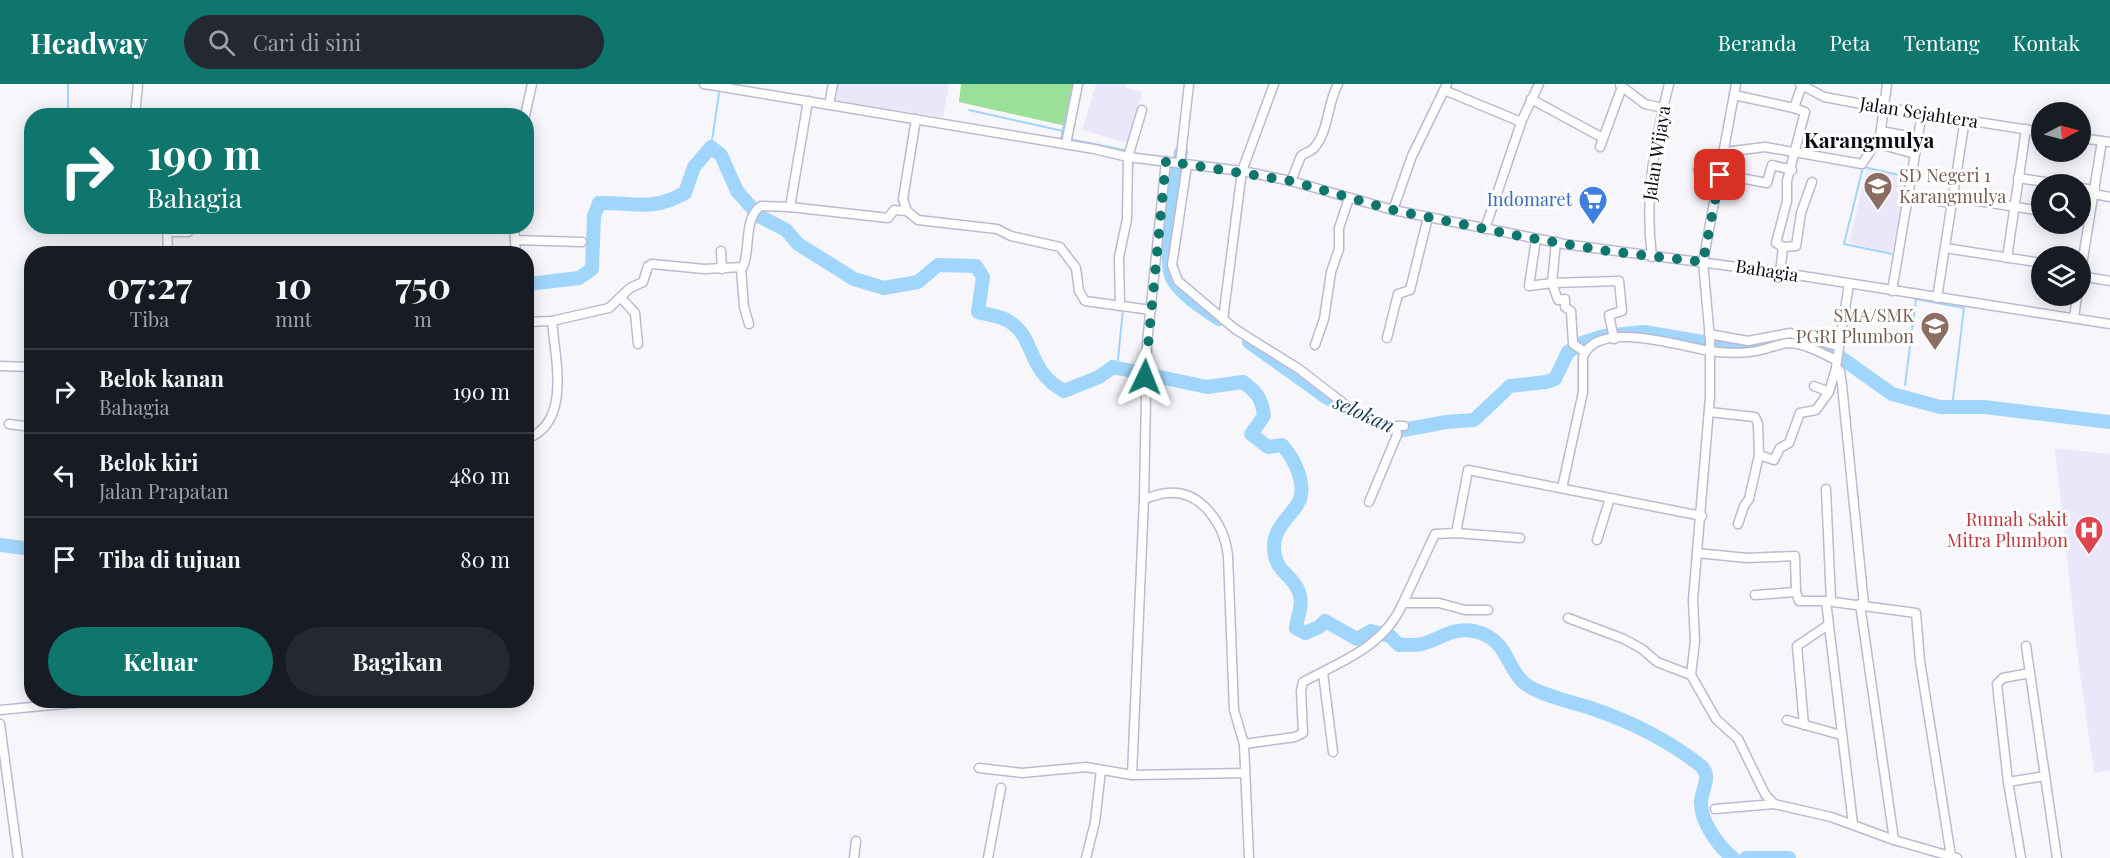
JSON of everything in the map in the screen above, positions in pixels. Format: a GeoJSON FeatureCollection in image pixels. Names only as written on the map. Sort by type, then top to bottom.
{"type":"FeatureCollection","features":[{"type":"Feature","properties":{"kind":"street"},"geometry":{"type":"LineString","coordinates":[[136,108],[138,84]]}},
{"type":"Feature","properties":{"kind":"street"},"geometry":{"type":"LineString","coordinates":[[527,108],[532,84]]}},
{"type":"Feature","properties":{"kind":"street","name":"Bahagia"},"geometry":{"type":"LineString","coordinates":[[704,84],[1066,144],[1131,157],[1242,171],[1291,181],[1393,210],[1536,239],[1652,257],[1780,273],[2110,324]]}},
{"type":"Feature","properties":{"kind":"street"},"geometry":{"type":"LineString","coordinates":[[829,104],[833,84]]}},
{"type":"Feature","properties":{"kind":"street"},"geometry":{"type":"LineString","coordinates":[[1066,144],[1078,84]]}},
{"type":"Feature","properties":{"kind":"street"},"geometry":{"type":"LineString","coordinates":[[1132,776],[1144,499],[1145,374],[1151,310],[1189,84]]}},
{"type":"Feature","properties":{"kind":"street"},"geometry":{"type":"LineString","coordinates":[[1223,319],[1242,171],[1274,84]]}},
{"type":"Feature","properties":{"kind":"street"},"geometry":{"type":"LineString","coordinates":[[1291,181],[1300,156],[1313,149],[1321,135],[1329,103],[1338,84]]}},
{"type":"Feature","properties":{"kind":"street"},"geometry":{"type":"LineString","coordinates":[[1485,229],[1521,122],[1539,84]]}},
{"type":"Feature","properties":{"kind":"street","name":"Jalan Wijaya"},"geometry":{"type":"LineString","coordinates":[[1652,257],[1648,205],[1663,108],[1669,84]]}},
{"type":"Feature","properties":{"kind":"street"},"geometry":{"type":"LineString","coordinates":[[1690,675],[1695,640],[1693,600],[1702,516],[1709,412],[1710,343],[1703,262],[1736,84]]}},
{"type":"Feature","properties":{"kind":"street"},"geometry":{"type":"LineString","coordinates":[[1879,144],[1887,84]]}},
{"type":"Feature","properties":{"kind":"street"},"geometry":{"type":"LineString","coordinates":[[1794,108],[1801,85]]}},
{"type":"Feature","properties":{"kind":"street","name":"Jalan Sejahtera"},"geometry":{"type":"LineString","coordinates":[[1801,85],[1824,97],[2031,130]]}},
{"type":"Feature","properties":{"kind":"street"},"geometry":{"type":"LineString","coordinates":[[1600,147],[1620,86],[1645,104],[1663,108]]}},
{"type":"Feature","properties":{"kind":"street"},"geometry":{"type":"LineString","coordinates":[[1393,210],[1412,156],[1446,87],[1521,122]]}},
{"type":"Feature","properties":{"kind":"street"},"geometry":{"type":"LineString","coordinates":[[1734,95],[1805,112],[1792,170],[1787,181],[1787,201],[1776,243],[1783,247],[1796,246],[1801,213],[1812,182]]}},
{"type":"Feature","properties":{"kind":"street"},"geometry":{"type":"LineString","coordinates":[[1532,99],[1603,138]]}},
{"type":"Feature","properties":{"kind":"street"},"geometry":{"type":"LineString","coordinates":[[790,207],[808,101]]}},
{"type":"Feature","properties":{"kind":"street"},"geometry":{"type":"LineString","coordinates":[[1123,307],[1118,279],[1126,219],[1131,147],[1142,110]]}},
{"type":"Feature","properties":{"kind":"street"},"geometry":{"type":"LineString","coordinates":[[1892,291],[1915,137],[1922,113]]}},
{"type":"Feature","properties":{"kind":"street"},"geometry":{"type":"LineString","coordinates":[[907,212],[903,199],[916,119]]}},
{"type":"Feature","properties":{"kind":"street"},"geometry":{"type":"LineString","coordinates":[[1937,298],[1965,119]]}},
{"type":"Feature","properties":{"kind":"street"},"geometry":{"type":"LineString","coordinates":[[2007,258],[2026,129]]}},
{"type":"Feature","properties":{"kind":"street"},"geometry":{"type":"LineString","coordinates":[[1881,131],[1915,137]]}},
{"type":"Feature","properties":{"kind":"street"},"geometry":{"type":"LineString","coordinates":[[2091,139],[2106,141],[2091,218]]}},
{"type":"Feature","properties":{"kind":"street"},"geometry":{"type":"LineString","coordinates":[[1724,152],[1765,147],[1862,164],[1875,144],[1913,153]]}},
{"type":"Feature","properties":{"kind":"street"},"geometry":{"type":"LineString","coordinates":[[1177,163],[1173,272],[1187,290],[1260,346],[1299,369],[1347,406],[1398,429],[1369,502]]}},
{"type":"Feature","properties":{"kind":"street"},"geometry":{"type":"LineString","coordinates":[[1698,170],[1767,183],[1772,165],[1792,170]]}},
{"type":"Feature","properties":{"kind":"street"},"geometry":{"type":"LineString","coordinates":[[2019,178],[2031,180]]}},
{"type":"Feature","properties":{"kind":"street"},"geometry":{"type":"LineString","coordinates":[[2091,191],[2110,197]]}},
{"type":"Feature","properties":{"kind":"street"},"geometry":{"type":"LineString","coordinates":[[1908,196],[2031,209]]}},
{"type":"Feature","properties":{"kind":"street"},"geometry":{"type":"LineString","coordinates":[[1315,345],[1324,319],[1331,272],[1339,249],[1339,228],[1349,198]]}},
{"type":"Feature","properties":{"kind":"street"},"geometry":{"type":"LineString","coordinates":[[534,322],[552,321],[609,308],[630,288],[645,280],[648,266],[652,264],[722,269],[741,268],[745,265],[755,211],[761,206],[888,218],[894,210],[907,212],[918,220],[997,229],[1011,236],[1060,247],[1076,268],[1079,291],[1085,301],[1151,310]]}},
{"type":"Feature","properties":{"kind":"street"},"geometry":{"type":"LineString","coordinates":[[1387,338],[1398,292],[1410,290],[1428,217]]}},
{"type":"Feature","properties":{"kind":"street"},"geometry":{"type":"LineString","coordinates":[[515,234],[515,246]]}},
{"type":"Feature","properties":{"kind":"street"},"geometry":{"type":"LineString","coordinates":[[1536,239],[1529,286],[1552,283],[1619,282],[1622,311],[1609,315],[1613,336]]}},
{"type":"Feature","properties":{"kind":"street"},"geometry":{"type":"LineString","coordinates":[[515,240],[582,242]]}},
{"type":"Feature","properties":{"kind":"street"},"geometry":{"type":"LineString","coordinates":[[1556,242],[1552,283],[1558,300],[1564,298],[1565,307],[1571,311],[1573,344],[1585,352]]}},
{"type":"Feature","properties":{"kind":"street"},"geometry":{"type":"LineString","coordinates":[[1780,273],[1783,247]]}},
{"type":"Feature","properties":{"kind":"street"},"geometry":{"type":"LineString","coordinates":[[1945,248],[2031,261]]}},
{"type":"Feature","properties":{"kind":"street"},"geometry":{"type":"LineString","coordinates":[[721,251],[722,269]]}},
{"type":"Feature","properties":{"kind":"street"},"geometry":{"type":"LineString","coordinates":[[741,268],[744,307],[748,324]]}},
{"type":"Feature","properties":{"kind":"street"},"geometry":{"type":"LineString","coordinates":[[2091,276],[2110,281]]}},
{"type":"Feature","properties":{"kind":"street"},"geometry":{"type":"LineString","coordinates":[[1759,455],[1764,459],[1776,459],[1780,448],[1789,443],[1800,413],[1816,411],[1829,392],[1837,360],[1849,284]]}},
{"type":"Feature","properties":{"kind":"street"},"geometry":{"type":"LineString","coordinates":[[621,298],[634,313],[638,344]]}},
{"type":"Feature","properties":{"kind":"street"},"geometry":{"type":"LineString","coordinates":[[2074,318],[2076,306]]}},
{"type":"Feature","properties":{"kind":"street"},"geometry":{"type":"LineString","coordinates":[[534,436],[545,430],[555,408],[552,321]]}},
{"type":"Feature","properties":{"kind":"street"},"geometry":{"type":"LineString","coordinates":[[1710,343],[1748,341],[1790,333],[1837,360]]}},
{"type":"Feature","properties":{"kind":"street"},"geometry":{"type":"LineString","coordinates":[[1585,352],[1613,336],[1640,336],[1710,343],[1752,352],[1788,343],[1800,345],[1837,360]]}},
{"type":"Feature","properties":{"kind":"street"},"geometry":{"type":"LineString","coordinates":[[1562,488],[1583,392],[1585,352]]}},
{"type":"Feature","properties":{"kind":"street"},"geometry":{"type":"LineString","coordinates":[[1837,360],[1862,605],[1894,840]]}},
{"type":"Feature","properties":{"kind":"street"},"geometry":{"type":"LineString","coordinates":[[0,366],[24,367]]}},
{"type":"Feature","properties":{"kind":"street"},"geometry":{"type":"LineString","coordinates":[[1814,386],[1829,392]]}},
{"type":"Feature","properties":{"kind":"street"},"geometry":{"type":"LineString","coordinates":[[1709,412],[1755,417],[1758,424],[1759,455],[1749,499],[1740,514],[1738,524]]}},
{"type":"Feature","properties":{"kind":"street"},"geometry":{"type":"LineString","coordinates":[[9,424],[24,426]]}},
{"type":"Feature","properties":{"kind":"street"},"geometry":{"type":"LineString","coordinates":[[1456,533],[1468,470],[1702,516]]}},
{"type":"Feature","properties":{"kind":"street"},"geometry":{"type":"LineString","coordinates":[[1826,489],[1828,625],[1853,824]]}},
{"type":"Feature","properties":{"kind":"street"},"geometry":{"type":"LineString","coordinates":[[1144,499],[1170,492],[1193,498],[1212,515],[1224,536],[1228,556],[1234,710],[1244,744],[1249,858]]}},
{"type":"Feature","properties":{"kind":"street"},"geometry":{"type":"LineString","coordinates":[[1597,540],[1610,498]]}},
{"type":"Feature","properties":{"kind":"street"},"geometry":{"type":"LineString","coordinates":[[1244,744],[1295,737],[1303,733],[1301,686],[1355,656],[1384,634],[1403,603],[1434,535],[1456,533],[1520,538]]}},
{"type":"Feature","properties":{"kind":"street"},"geometry":{"type":"LineString","coordinates":[[1697,553],[1747,558],[1795,556],[1796,592],[1799,601],[1828,601],[1916,613],[1920,661],[1954,857],[1927,854],[1853,824],[1774,804],[1715,809]]}},
{"type":"Feature","properties":{"kind":"street"},"geometry":{"type":"LineString","coordinates":[[1755,595],[1796,592]]}},
{"type":"Feature","properties":{"kind":"street"},"geometry":{"type":"LineString","coordinates":[[1403,603],[1439,603],[1465,610],[1488,610]]}},
{"type":"Feature","properties":{"kind":"street"},"geometry":{"type":"LineString","coordinates":[[1568,618],[1624,639],[1645,650],[1657,662],[1690,675],[1716,719],[1738,740],[1765,794],[1774,804]]}},
{"type":"Feature","properties":{"kind":"street"},"geometry":{"type":"LineString","coordinates":[[1804,724],[1797,646],[1828,625]]}},
{"type":"Feature","properties":{"kind":"street"},"geometry":{"type":"LineString","coordinates":[[2026,646],[2057,858]]}},
{"type":"Feature","properties":{"kind":"street"},"geometry":{"type":"LineString","coordinates":[[1323,673],[1333,752]]}},
{"type":"Feature","properties":{"kind":"street"},"geometry":{"type":"LineString","coordinates":[[2021,858],[2008,782],[1997,684],[2003,678],[2030,673]]}},
{"type":"Feature","properties":{"kind":"street"},"geometry":{"type":"LineString","coordinates":[[0,710],[24,708]]}},
{"type":"Feature","properties":{"kind":"street"},"geometry":{"type":"LineString","coordinates":[[1787,720],[1841,735]]}},
{"type":"Feature","properties":{"kind":"street"},"geometry":{"type":"LineString","coordinates":[[0,724],[18,858]]}},
{"type":"Feature","properties":{"kind":"street"},"geometry":{"type":"LineString","coordinates":[[979,768],[1022,773],[1086,767],[1132,776],[1245,773]]}},
{"type":"Feature","properties":{"kind":"street"},"geometry":{"type":"LineString","coordinates":[[1086,858],[1095,822],[1101,770]]}},
{"type":"Feature","properties":{"kind":"street"},"geometry":{"type":"LineString","coordinates":[[2008,782],[2046,776]]}},
{"type":"Feature","properties":{"kind":"street"},"geometry":{"type":"LineString","coordinates":[[988,858],[1001,788]]}},
{"type":"Feature","properties":{"kind":"street"},"geometry":{"type":"LineString","coordinates":[[854,858],[856,841]]}},
{"type":"Feature","properties":{"kind":"shaded area"},"geometry":{"type":"Polygon","coordinates":[[[838,84],[949,84],[943,117],[835,101],[838,84]]]}},
{"type":"Feature","properties":{"kind":"shaded area"},"geometry":{"type":"Polygon","coordinates":[[[1096,84],[1125,84],[1126,88],[1142,92],[1131,144],[1082,130],[1096,84]]]}},
{"type":"Feature","properties":{"kind":"shaded area","name":"SD Negeri 1 Karangmulya"},"geometry":{"type":"Polygon","coordinates":[[[1867,169],[1907,178],[1891,254],[1849,242],[1867,169]]]}},
{"type":"Feature","properties":{"kind":"shaded area","name":"Rumah Sakit Mitra Plumbon"},"geometry":{"type":"Polygon","coordinates":[[[2055,448],[2110,454],[2110,770],[2094,773],[2078,659],[2055,448]]]}},
{"type":"Feature","properties":{"kind":"green space"},"geometry":{"type":"Polygon","coordinates":[[[961,84],[1081,84],[1075,128],[959,102],[961,84]]]}},
{"type":"Feature","properties":{"kind":"waterway"},"geometry":{"type":"LineString","coordinates":[[68,84],[68,108]]}},
{"type":"Feature","properties":{"kind":"waterway"},"geometry":{"type":"LineString","coordinates":[[1064,138],[1061,138],[1074,84]]}},
{"type":"Feature","properties":{"kind":"waterway"},"geometry":{"type":"LineString","coordinates":[[711,147],[719,93]]}},
{"type":"Feature","properties":{"kind":"waterway"},"geometry":{"type":"LineString","coordinates":[[969,110],[1063,131]]}},
{"type":"Feature","properties":{"kind":"waterway"},"geometry":{"type":"LineString","coordinates":[[1912,147],[1917,118]]}},
{"type":"Feature","properties":{"kind":"waterway"},"geometry":{"type":"LineString","coordinates":[[1069,139],[1134,152],[1133,156]]}},
{"type":"Feature","properties":{"kind":"waterway"},"geometry":{"type":"LineString","coordinates":[[534,283],[579,278],[592,269],[594,216],[599,203],[643,205],[673,199],[685,193],[694,167],[711,147],[721,155],[737,191],[759,216],[786,230],[798,244],[854,279],[884,288],[918,282],[938,265],[976,266],[983,277],[978,312],[1003,318],[1018,329],[1044,374],[1064,391],[1099,377],[1113,367],[1207,387],[1243,382],[1258,396],[1264,416],[1251,434],[1268,447],[1282,445],[1291,457],[1301,482],[1297,505],[1281,525],[1274,542],[1278,564],[1299,592],[1301,606],[1296,628],[1305,633],[1319,627],[1325,621],[1357,639],[1371,631],[1390,636],[1399,645],[1422,644],[1447,634],[1466,630],[1485,635],[1500,646],[1517,675],[1529,687],[1610,715],[1637,727],[1664,741],[1701,766],[1706,774],[1701,801],[1703,817],[1716,840],[1733,858]]}},
{"type":"Feature","properties":{"kind":"waterway","name":"selokan"},"geometry":{"type":"LineString","coordinates":[[1181,152],[1169,237],[1170,270],[1173,280],[1182,291],[1219,319]]}},
{"type":"Feature","properties":{"kind":"waterway"},"geometry":{"type":"LineString","coordinates":[[1132,173],[1133,161]]}},
{"type":"Feature","properties":{"kind":"waterway"},"geometry":{"type":"LineString","coordinates":[[1863,167],[1844,244],[1892,254]]}},
{"type":"Feature","properties":{"kind":"waterway"},"geometry":{"type":"LineString","coordinates":[[1864,167],[1908,177]]}},
{"type":"Feature","properties":{"kind":"waterway"},"geometry":{"type":"LineString","coordinates":[[1894,254],[1899,224]]}},
{"type":"Feature","properties":{"kind":"waterway"},"geometry":{"type":"LineString","coordinates":[[1916,299],[1964,308],[1952,407]]}},
{"type":"Feature","properties":{"kind":"waterway"},"geometry":{"type":"LineString","coordinates":[[1905,385],[1916,299]]}},
{"type":"Feature","properties":{"kind":"waterway"},"geometry":{"type":"LineString","coordinates":[[1117,368],[1123,310]]}},
{"type":"Feature","properties":{"kind":"waterway","name":"selokan"},"geometry":{"type":"LineString","coordinates":[[1383,425],[1398,431],[1446,422],[1474,420],[1510,386],[1555,379],[1568,352],[1582,343],[1604,336],[1644,332],[1721,345],[1760,342]]}},
{"type":"Feature","properties":{"kind":"waterway"},"geometry":{"type":"LineString","coordinates":[[1796,337],[1840,357],[1892,394],[1940,407],[1984,407],[2110,422]]}},
{"type":"Feature","properties":{"kind":"waterway","name":"selokan"},"geometry":{"type":"LineString","coordinates":[[1249,342],[1326,397],[1352,412]]}},
{"type":"Feature","properties":{"kind":"waterway"},"geometry":{"type":"LineString","coordinates":[[0,545],[24,548]]}},
{"type":"Feature","properties":{"kind":"waterway"},"geometry":{"type":"LineString","coordinates":[[1746,858],[1789,858]]}},
{"type":"Feature","properties":{"kind":"place","name":"SD Negeri 1 Karangmulya"},"geometry":{"type":"Point","coordinates":[1878,212]}},
{"type":"Feature","properties":{"kind":"place","name":"Indomaret"},"geometry":{"type":"Point","coordinates":[1593,226]}},
{"type":"Feature","properties":{"kind":"place","name":"SMA/SMK PGRI Plumbon"},"geometry":{"type":"Point","coordinates":[1935,352]}},
{"type":"Feature","properties":{"kind":"place","name":"Rumah Sakit Mitra Plumbon"},"geometry":{"type":"Point","coordinates":[2089,556]}},
{"type":"Feature","properties":{"kind":"district","name":"Karangmulya"},"geometry":{"type":"Point","coordinates":[1869,141]}},
{"type":"Feature","properties":{"kind":"route"},"geometry":{"type":"LineString","coordinates":[[1145,377],[1166,161],[1242,171],[1291,181],[1393,210],[1519,236],[1607,251],[1703,262],[1720,175]]}}]}
